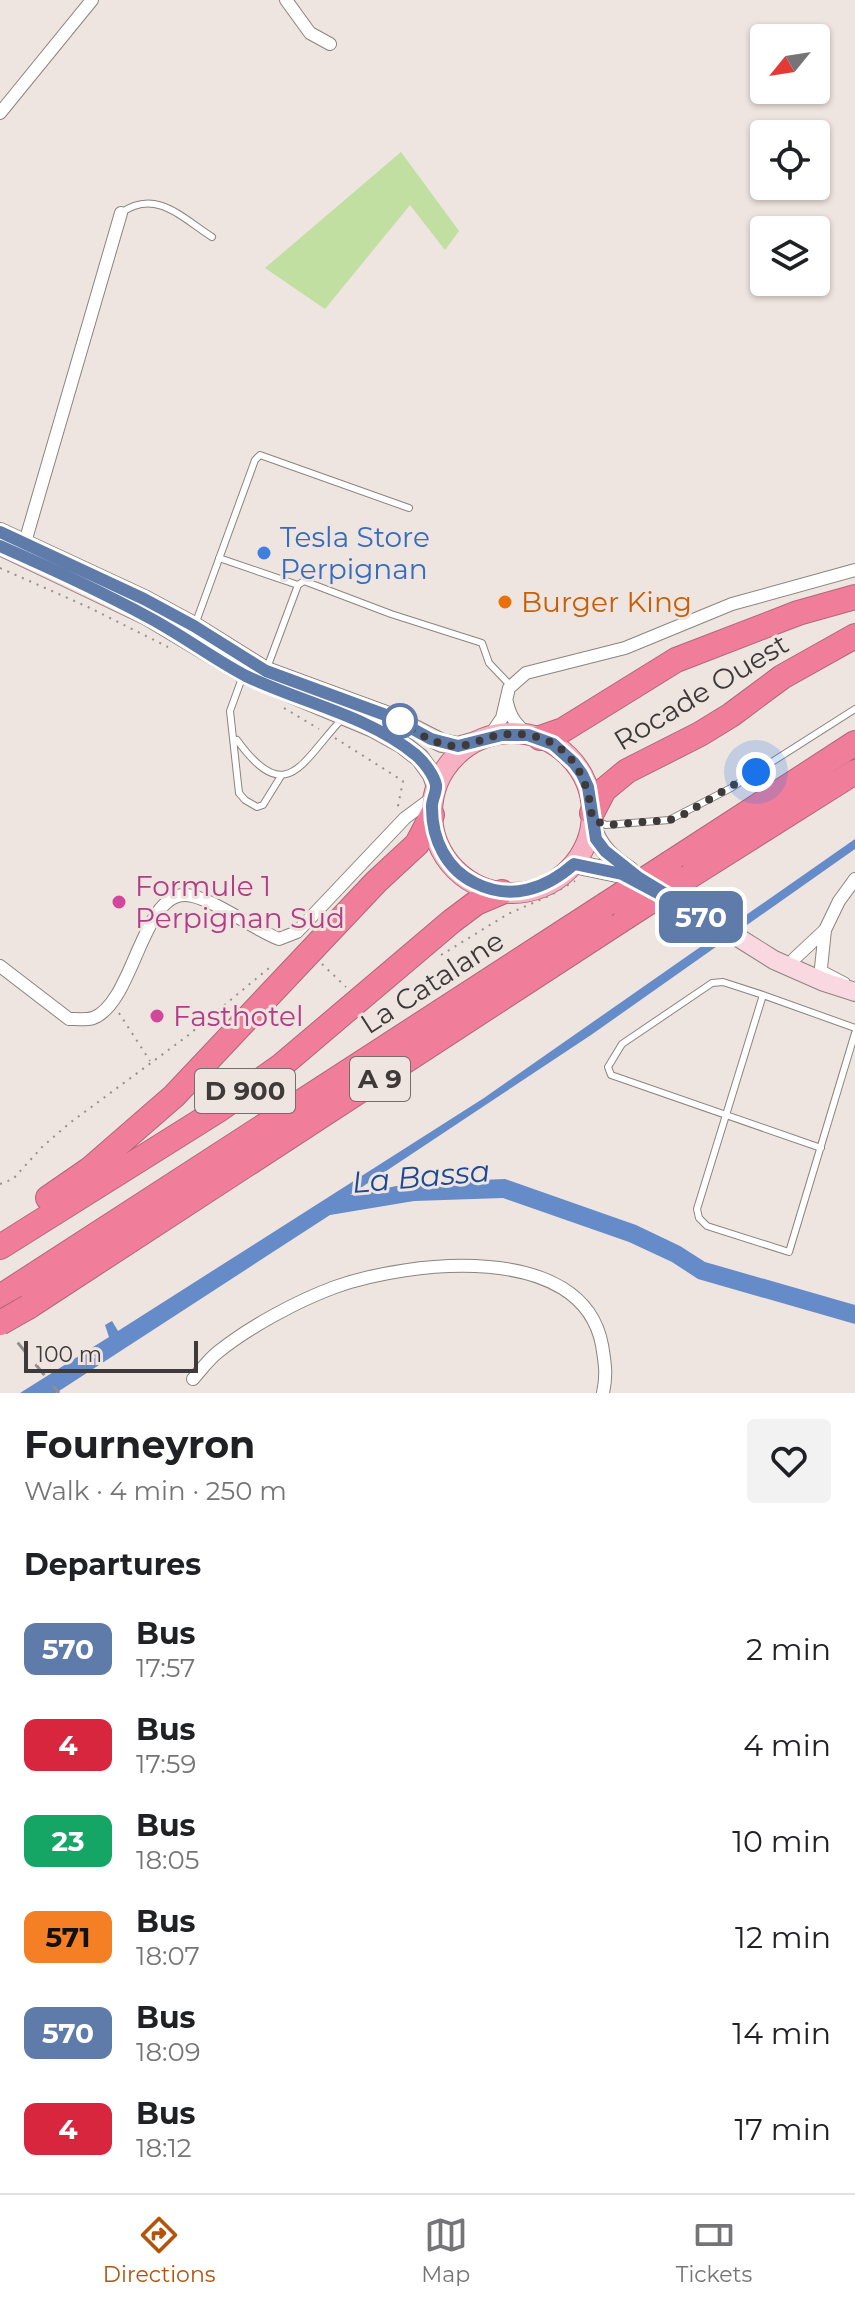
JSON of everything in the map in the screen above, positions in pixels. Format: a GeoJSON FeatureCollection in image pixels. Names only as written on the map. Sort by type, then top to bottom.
{"type":"FeatureCollection","features":[{"type":"Feature","properties":{"kind":"highway","name":"Rocade Ouest"},"geometry":{"type":"LineString","coordinates":[[534,736],[563,730],[676,660],[798,613],[855,597]]}},
{"type":"Feature","properties":{"kind":"highway","name":"Rocade Ouest"},"geometry":{"type":"LineString","coordinates":[[592,819],[604,790],[627,771],[700,734],[782,677],[855,636]]}},
{"type":"Feature","properties":{"kind":"highway","name":"La Catalane"},"geometry":{"type":"LineString","coordinates":[[680,870],[855,743]]}},
{"type":"Feature","properties":{"kind":"highway","name":"La Catalane"},"geometry":{"type":"LineString","coordinates":[[0,1323],[14,1297],[48,1281],[680,870],[855,772]]}},
{"type":"Feature","properties":{"kind":"highway","name":"D 900"},"geometry":{"type":"LineString","coordinates":[[79,1188],[122,1143],[174,1096],[376,882],[417,844],[424,806]]}},
{"type":"Feature","properties":{"kind":"highway","name":"D 900"},"geometry":{"type":"LineString","coordinates":[[2,1236],[79,1188],[220,1109],[282,1065],[476,903],[510,901]]}},
{"type":"Feature","properties":{"kind":"main road"},"geometry":{"type":"LineString","coordinates":[[0,532],[23,549],[147,616],[244,674],[351,710],[391,717],[442,743],[458,746],[486,738],[534,736],[563,751],[582,774],[588,787],[596,839],[615,861],[774,960],[855,983]]}},
{"type":"Feature","properties":{"kind":"main road"},"geometry":{"type":"LineString","coordinates":[[0,546],[23,549]]}},
{"type":"Feature","properties":{"kind":"main road"},"geometry":{"type":"LineString","coordinates":[[187,639],[310,688],[351,710],[420,758],[432,775],[424,806],[439,846],[458,872],[510,901],[522,892],[558,878],[574,864],[585,846],[592,819]]}},
{"type":"Feature","properties":{"kind":"main road"},"geometry":{"type":"LineString","coordinates":[[424,806],[459,753],[486,738]]}},
{"type":"Feature","properties":{"kind":"main road"},"geometry":{"type":"LineString","coordinates":[[574,864],[622,874],[710,921]]}},
{"type":"Feature","properties":{"kind":"main road"},"geometry":{"type":"LineString","coordinates":[[739,938],[855,992]]}},
{"type":"Feature","properties":{"kind":"street"},"geometry":{"type":"LineString","coordinates":[[2,106],[92,0]]}},
{"type":"Feature","properties":{"kind":"street"},"geometry":{"type":"LineString","coordinates":[[286,0],[310,33],[330,44]]}},
{"type":"Feature","properties":{"kind":"street"},"geometry":{"type":"LineString","coordinates":[[23,549],[121,213]]}},
{"type":"Feature","properties":{"kind":"street"},"geometry":{"type":"LineString","coordinates":[[486,738],[502,718],[509,692],[526,673],[645,642],[732,604],[855,570]]}},
{"type":"Feature","properties":{"kind":"street"},"geometry":{"type":"LineString","coordinates":[[509,692],[509,714],[534,736]]}},
{"type":"Feature","properties":{"kind":"street"},"geometry":{"type":"LineString","coordinates":[[0,966],[69,1019],[95,1017],[112,1001],[163,903],[182,894],[198,897],[279,939],[297,932],[424,806]]}},
{"type":"Feature","properties":{"kind":"street"},"geometry":{"type":"LineString","coordinates":[[811,970],[839,901],[855,879]]}},
{"type":"Feature","properties":{"kind":"street"},"geometry":{"type":"LineString","coordinates":[[811,970],[825,930]]}},
{"type":"Feature","properties":{"kind":"street"},"geometry":{"type":"LineString","coordinates":[[193,1379],[217,1353],[277,1314],[335,1287],[389,1272],[454,1264],[530,1273],[570,1291],[589,1312],[600,1334],[607,1374],[603,1393]]}},
{"type":"Feature","properties":{"kind":"lane"},"geometry":{"type":"LineString","coordinates":[[121,213],[132,205],[160,203],[212,237]]}},
{"type":"Feature","properties":{"kind":"lane"},"geometry":{"type":"LineString","coordinates":[[187,639],[255,460],[260,455],[409,508]]}},
{"type":"Feature","properties":{"kind":"lane"},"geometry":{"type":"LineString","coordinates":[[219,558],[298,585]]}},
{"type":"Feature","properties":{"kind":"lane"},"geometry":{"type":"LineString","coordinates":[[212,656],[220,656],[243,669],[266,671],[298,585],[304,581],[391,614],[482,643],[486,664],[509,692]]}},
{"type":"Feature","properties":{"kind":"lane"},"geometry":{"type":"LineString","coordinates":[[281,776],[263,805],[257,807],[239,793],[230,711],[244,674],[258,673],[297,693],[310,688]]}},
{"type":"Feature","properties":{"kind":"lane"},"geometry":{"type":"LineString","coordinates":[[592,819],[606,825],[679,817],[731,788],[855,709]]}},
{"type":"Feature","properties":{"kind":"lane"},"geometry":{"type":"LineString","coordinates":[[235,737],[253,762],[264,771],[281,776],[304,764],[351,710]]}},
{"type":"Feature","properties":{"kind":"lane"},"geometry":{"type":"LineString","coordinates":[[763,995],[727,1115],[697,1209],[699,1218],[707,1226],[789,1252],[821,1148],[855,1031],[763,995],[723,982],[712,983],[622,1044],[608,1067],[611,1075],[727,1115],[821,1148]]}},
{"type":"Feature","properties":{"kind":"path"},"geometry":{"type":"LineString","coordinates":[[0,568],[88,607],[187,639]]}},
{"type":"Feature","properties":{"kind":"path"},"geometry":{"type":"LineString","coordinates":[[278,704],[403,781],[398,806],[424,806]]}},
{"type":"Feature","properties":{"kind":"path"},"geometry":{"type":"LineString","coordinates":[[435,959],[510,901]]}},
{"type":"Feature","properties":{"kind":"path"},"geometry":{"type":"LineString","coordinates":[[315,957],[352,994]]}},
{"type":"Feature","properties":{"kind":"path"},"geometry":{"type":"LineString","coordinates":[[0,1184],[13,1179],[43,1146],[71,1122],[186,1037],[277,961]]}},
{"type":"Feature","properties":{"kind":"path"},"geometry":{"type":"LineString","coordinates":[[112,1001],[150,1062]]}},
{"type":"Feature","properties":{"kind":"green space"},"geometry":{"type":"Polygon","coordinates":[[[401,152],[459,231],[445,250],[410,205],[325,309],[265,268],[401,152]]]}},
{"type":"Feature","properties":{"kind":"water"},"geometry":{"type":"Polygon","coordinates":[[[855,839],[855,849],[591,1035],[350,1195],[412,1183],[505,1179],[636,1225],[705,1262],[855,1305],[855,1324],[698,1279],[672,1262],[629,1242],[503,1198],[414,1201],[330,1215],[56,1393],[20,1393],[109,1337],[105,1325],[112,1321],[118,1331],[484,1098],[855,839]]]}},
{"type":"Feature","properties":{"kind":"railway"},"geometry":{"type":"LineString","coordinates":[[0,1321],[59,1393]]}},
{"type":"Feature","properties":{"kind":"bus line","name":"570"},"geometry":{"type":"LineString","coordinates":[[0,532],[144,599],[266,671],[391,717],[431,739],[458,746],[489,737],[528,735],[553,744],[582,774],[591,800],[592,826],[596,839],[605,851],[639,878],[710,921],[607,869],[574,864],[558,878],[522,892],[502,892],[472,882],[447,860],[439,846],[431,805],[436,787],[432,775],[420,758],[402,744],[373,728],[244,674],[147,616],[0,546]]}},
{"type":"Feature","properties":{"kind":"place","name":"Tesla Store Perpignan"},"geometry":{"type":"Point","coordinates":[264,553]}},
{"type":"Feature","properties":{"kind":"place","name":"Burger King"},"geometry":{"type":"Point","coordinates":[505,602]}},
{"type":"Feature","properties":{"kind":"place","name":"Formule 1 Perpignan Sud"},"geometry":{"type":"Point","coordinates":[119,902]}},
{"type":"Feature","properties":{"kind":"place","name":"Fasthotel"},"geometry":{"type":"Point","coordinates":[157,1016]}},
{"type":"Feature","properties":{"kind":"route"},"geometry":{"type":"LineString","coordinates":[[400,721],[431,739],[458,746],[502,735],[528,735],[553,744],[582,774],[591,800],[592,819],[606,825],[679,817],[756,772]]}},
{"type":"Feature","properties":{"kind":"water label","name":"La Bassa"},"geometry":{"type":"Point","coordinates":[421,1177]}}]}
